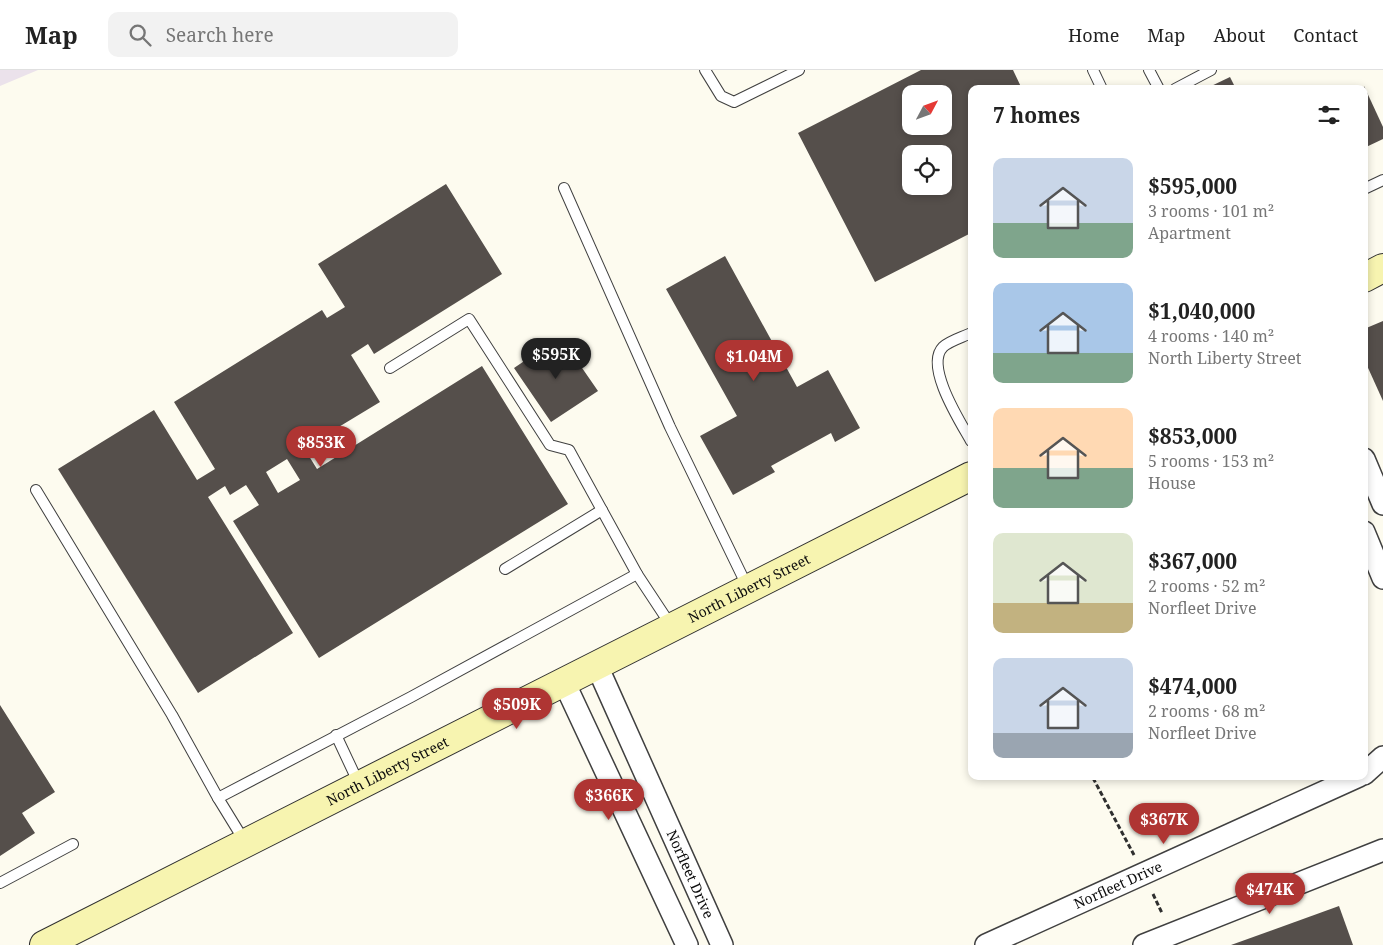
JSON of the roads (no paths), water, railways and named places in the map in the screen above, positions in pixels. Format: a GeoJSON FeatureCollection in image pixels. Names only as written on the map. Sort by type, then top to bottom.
{"type":"FeatureCollection","features":[{"type":"Feature","properties":{"kind":"main road"},"geometry":{"type":"LineString","coordinates":[[1368,276],[1383,268]]}},
{"type":"Feature","properties":{"kind":"main road","name":"North Liberty Street"},"geometry":{"type":"LineString","coordinates":[[44,945],[968,478]]}},
{"type":"Feature","properties":{"kind":"street"},"geometry":{"type":"LineString","coordinates":[[1368,468],[1383,504]]}},
{"type":"Feature","properties":{"kind":"street"},"geometry":{"type":"LineString","coordinates":[[1368,542],[1383,578]]}},
{"type":"Feature","properties":{"kind":"street","name":"Norfleet Drive"},"geometry":{"type":"LineString","coordinates":[[597,666],[722,945]]}},
{"type":"Feature","properties":{"kind":"street"},"geometry":{"type":"LineString","coordinates":[[564,682],[687,945]]}},
{"type":"Feature","properties":{"kind":"street"},"geometry":{"type":"LineString","coordinates":[[1368,770],[1383,757]]}},
{"type":"Feature","properties":{"kind":"street","name":"Norfleet Drive"},"geometry":{"type":"LineString","coordinates":[[986,945],[1350,780]]}},
{"type":"Feature","properties":{"kind":"street"},"geometry":{"type":"LineString","coordinates":[[624,810],[654,794]]}},
{"type":"Feature","properties":{"kind":"street"},"geometry":{"type":"LineString","coordinates":[[1144,945],[1383,850]]}},
{"type":"Feature","properties":{"kind":"lane"},"geometry":{"type":"LineString","coordinates":[[705,70],[721,96],[734,102],[800,70]]}},
{"type":"Feature","properties":{"kind":"lane"},"geometry":{"type":"LineString","coordinates":[[1093,70],[1100,85]]}},
{"type":"Feature","properties":{"kind":"lane"},"geometry":{"type":"LineString","coordinates":[[1149,70],[1156,85]]}},
{"type":"Feature","properties":{"kind":"lane"},"geometry":{"type":"LineString","coordinates":[[1183,85],[1211,70]]}},
{"type":"Feature","properties":{"kind":"lane"},"geometry":{"type":"LineString","coordinates":[[1368,187],[1383,180]]}},
{"type":"Feature","properties":{"kind":"lane"},"geometry":{"type":"LineString","coordinates":[[564,188],[670,427],[748,589]]}},
{"type":"Feature","properties":{"kind":"lane"},"geometry":{"type":"LineString","coordinates":[[390,368],[469,319],[550,445],[569,450],[636,574],[672,628]]}},
{"type":"Feature","properties":{"kind":"lane"},"geometry":{"type":"LineString","coordinates":[[968,334],[943,347],[938,355],[938,370],[943,388],[968,435]]}},
{"type":"Feature","properties":{"kind":"lane"},"geometry":{"type":"LineString","coordinates":[[36,490],[172,715],[218,798],[246,843]]}},
{"type":"Feature","properties":{"kind":"lane"},"geometry":{"type":"LineString","coordinates":[[505,569],[602,510]]}},
{"type":"Feature","properties":{"kind":"lane"},"geometry":{"type":"LineString","coordinates":[[218,798],[636,574]]}},
{"type":"Feature","properties":{"kind":"lane"},"geometry":{"type":"LineString","coordinates":[[336,736],[360,786]]}},
{"type":"Feature","properties":{"kind":"lane"},"geometry":{"type":"LineString","coordinates":[[0,883],[73,844]]}}]}
